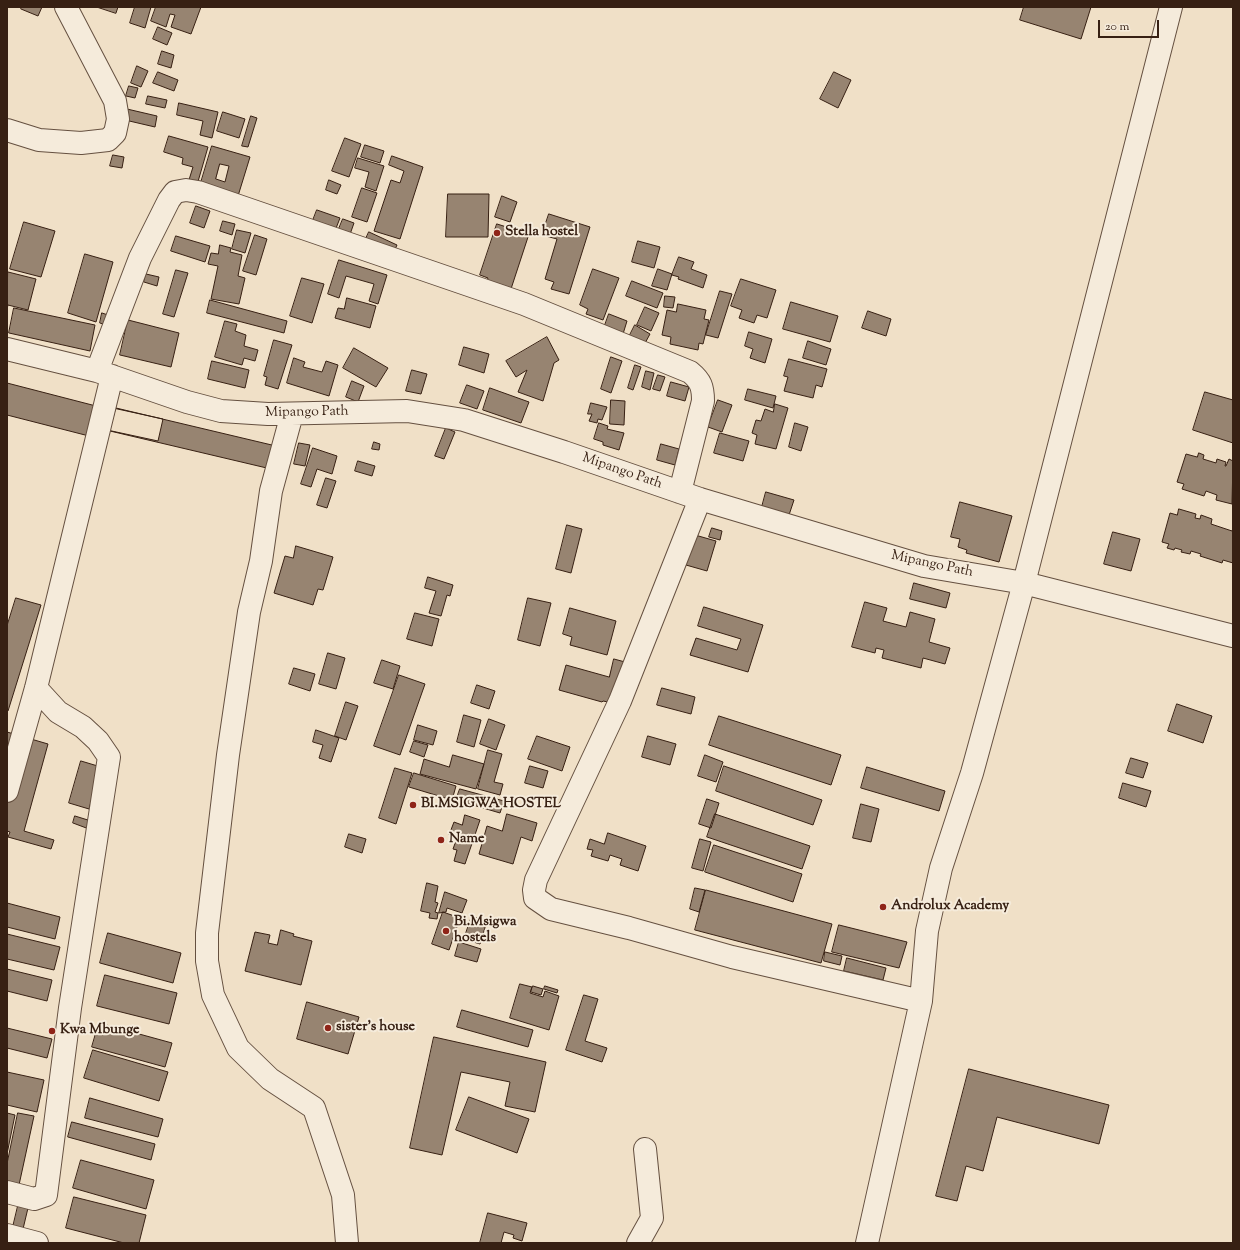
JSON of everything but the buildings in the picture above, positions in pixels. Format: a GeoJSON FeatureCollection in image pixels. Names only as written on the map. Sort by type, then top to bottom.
{"type":"FeatureCollection","features":[{"type":"Feature","properties":{"kind":"street"},"geometry":{"type":"LineString","coordinates":[[7,130],[39,140],[81,143],[108,140],[115,133],[118,119],[115,101],[66,7]]}},
{"type":"Feature","properties":{"kind":"street"},"geometry":{"type":"LineString","coordinates":[[867,1243],[921,1001],[927,931],[941,868],[972,773],[1024,583],[1171,7]]}},
{"type":"Feature","properties":{"kind":"street"},"geometry":{"type":"LineString","coordinates":[[7,791],[36,688],[105,373],[140,258],[175,192],[186,190],[198,192],[524,304],[690,372],[700,380],[703,388],[703,401],[690,495],[620,701],[536,880],[534,890],[535,898],[551,909],[629,928],[732,957],[921,1001]]}},
{"type":"Feature","properties":{"kind":"street","name":"Mipango Path"},"geometry":{"type":"LineString","coordinates":[[7,349],[105,373],[187,402],[221,410],[247,414],[407,411],[464,420],[690,495],[924,566],[1024,583],[1233,636]]}},
{"type":"Feature","properties":{"kind":"street"},"geometry":{"type":"LineString","coordinates":[[292,414],[271,491],[261,560],[248,620],[228,755],[207,933],[207,961],[213,996],[238,1048],[270,1079],[314,1108],[343,1195],[347,1243]]}},
{"type":"Feature","properties":{"kind":"street"},"geometry":{"type":"LineString","coordinates":[[7,1192],[34,1199],[46,1195],[70,1008],[109,757],[98,741],[83,727],[58,712],[36,688]]}},
{"type":"Feature","properties":{"kind":"street"},"geometry":{"type":"LineString","coordinates":[[638,1243],[652,1218],[645,1149]]}},
{"type":"Feature","properties":{"kind":"street"},"geometry":{"type":"LineString","coordinates":[[7,1235],[37,1243]]}},
{"type":"Feature","properties":{"kind":"place","name":"Stella hostel"},"geometry":{"type":"Point","coordinates":[497,233]}},
{"type":"Feature","properties":{"kind":"place","name":"BI.MSIGWA HOSTEL"},"geometry":{"type":"Point","coordinates":[413,805]}},
{"type":"Feature","properties":{"kind":"place","name":"Name"},"geometry":{"type":"Point","coordinates":[441,840]}},
{"type":"Feature","properties":{"kind":"place","name":"Androlux Academy"},"geometry":{"type":"Point","coordinates":[883,907]}},
{"type":"Feature","properties":{"kind":"place","name":"Bi.Msigwa hostels"},"geometry":{"type":"Point","coordinates":[446,931]}},
{"type":"Feature","properties":{"kind":"place","name":"sister's house"},"geometry":{"type":"Point","coordinates":[328,1028]}},
{"type":"Feature","properties":{"kind":"place","name":"Kwa Mbunge"},"geometry":{"type":"Point","coordinates":[52,1031]}}]}
